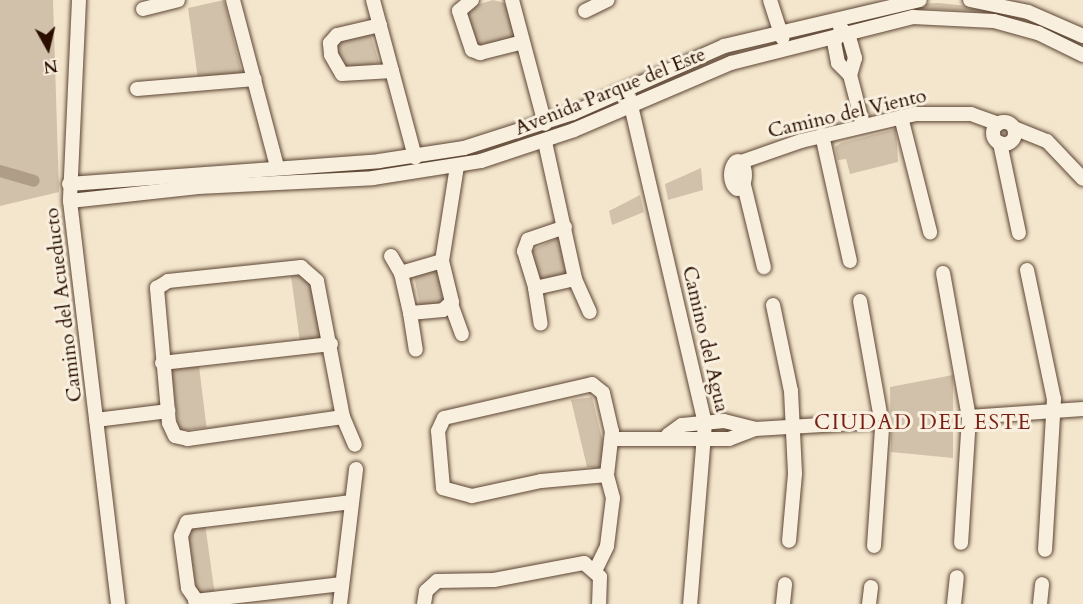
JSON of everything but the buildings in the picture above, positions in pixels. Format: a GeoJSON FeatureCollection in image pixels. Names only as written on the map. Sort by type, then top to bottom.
{"type":"FeatureCollection","features":[{"type":"Feature","properties":{"kind":"street","name":"Camino del Acueducto"},"geometry":{"type":"LineString","coordinates":[[79,0],[70,201],[118,604]]}},
{"type":"Feature","properties":{"kind":"street"},"geometry":{"type":"LineString","coordinates":[[143,9],[178,0]]}},
{"type":"Feature","properties":{"kind":"street"},"geometry":{"type":"LineString","coordinates":[[233,0],[277,167]]}},
{"type":"Feature","properties":{"kind":"street"},"geometry":{"type":"LineString","coordinates":[[373,0],[415,157]]}},
{"type":"Feature","properties":{"kind":"street"},"geometry":{"type":"LineString","coordinates":[[472,0],[459,11],[471,50],[523,42]]}},
{"type":"Feature","properties":{"kind":"street"},"geometry":{"type":"LineString","coordinates":[[512,0],[545,124]]}},
{"type":"Feature","properties":{"kind":"street"},"geometry":{"type":"LineString","coordinates":[[585,11],[608,0]]}},
{"type":"Feature","properties":{"kind":"street"},"geometry":{"type":"LineString","coordinates":[[770,0],[785,46]]}},
{"type":"Feature","properties":{"kind":"street","name":"Avenida Parque del Este"},"geometry":{"type":"LineString","coordinates":[[69,184],[415,157],[545,124],[704,53],[780,30],[920,0]]}},
{"type":"Feature","properties":{"kind":"street"},"geometry":{"type":"LineString","coordinates":[[970,0],[1029,6],[1083,36]]}},
{"type":"Feature","properties":{"kind":"street"},"geometry":{"type":"LineString","coordinates":[[1013,3],[1014,25]]}},
{"type":"Feature","properties":{"kind":"street"},"geometry":{"type":"LineString","coordinates":[[1014,25],[1029,6]]}},
{"type":"Feature","properties":{"kind":"street"},"geometry":{"type":"LineString","coordinates":[[838,16],[841,31],[834,46],[840,67],[850,75],[863,125]]}},
{"type":"Feature","properties":{"kind":"street","name":"Avenida Parque del Este"},"geometry":{"type":"LineString","coordinates":[[70,201],[198,187],[373,178],[457,166],[545,142],[705,72],[785,46],[841,31],[933,16],[1014,25],[1083,55]]}},
{"type":"Feature","properties":{"kind":"street"},"geometry":{"type":"LineString","coordinates":[[380,25],[334,37],[331,55],[342,74],[392,71]]}},
{"type":"Feature","properties":{"kind":"street"},"geometry":{"type":"LineString","coordinates":[[137,89],[255,78]]}},
{"type":"Feature","properties":{"kind":"street","name":"Camino del Agua"},"geometry":{"type":"LineString","coordinates":[[627,87],[705,423],[706,441],[690,604]]}},
{"type":"Feature","properties":{"kind":"street","name":"Camino del Viento"},"geometry":{"type":"LineString","coordinates":[[764,267],[741,167],[822,135],[901,117],[958,112],[1014,128],[1047,141],[1083,179]]}},
{"type":"Feature","properties":{"kind":"street"},"geometry":{"type":"LineString","coordinates":[[901,117],[930,232]]}},
{"type":"Feature","properties":{"kind":"street"},"geometry":{"type":"LineString","coordinates":[[998,124],[994,135],[1000,143],[1019,233]]}},
{"type":"Feature","properties":{"kind":"street"},"geometry":{"type":"LineString","coordinates":[[1000,143],[1012,140],[1014,128]]}},
{"type":"Feature","properties":{"kind":"street"},"geometry":{"type":"LineString","coordinates":[[822,135],[850,261]]}},
{"type":"Feature","properties":{"kind":"street"},"geometry":{"type":"LineString","coordinates":[[545,142],[575,279],[590,312]]}},
{"type":"Feature","properties":{"kind":"street"},"geometry":{"type":"LineString","coordinates":[[457,166],[442,261],[451,304],[462,334]]}},
{"type":"Feature","properties":{"kind":"street"},"geometry":{"type":"LineString","coordinates":[[541,324],[524,244],[565,227]]}},
{"type":"Feature","properties":{"kind":"street"},"geometry":{"type":"LineString","coordinates":[[391,256],[401,273],[416,350]]}},
{"type":"Feature","properties":{"kind":"street"},"geometry":{"type":"LineString","coordinates":[[401,273],[442,261]]}},
{"type":"Feature","properties":{"kind":"street"},"geometry":{"type":"LineString","coordinates":[[343,417],[184,439],[172,432],[155,294],[161,283],[301,267],[315,276],[331,344],[343,417],[355,444]]}},
{"type":"Feature","properties":{"kind":"street"},"geometry":{"type":"LineString","coordinates":[[1027,270],[1055,411],[1045,550]]}},
{"type":"Feature","properties":{"kind":"street"},"geometry":{"type":"LineString","coordinates":[[943,273],[969,417],[961,543]]}},
{"type":"Feature","properties":{"kind":"street"},"geometry":{"type":"LineString","coordinates":[[535,288],[575,279]]}},
{"type":"Feature","properties":{"kind":"street"},"geometry":{"type":"LineString","coordinates":[[860,301],[878,421],[874,546]]}},
{"type":"Feature","properties":{"kind":"street"},"geometry":{"type":"LineString","coordinates":[[410,313],[451,304]]}},
{"type":"Feature","properties":{"kind":"street"},"geometry":{"type":"LineString","coordinates":[[773,306],[790,380],[795,486],[789,541]]}},
{"type":"Feature","properties":{"kind":"street"},"geometry":{"type":"LineString","coordinates":[[162,363],[331,344]]}},
{"type":"Feature","properties":{"kind":"street"},"geometry":{"type":"LineString","coordinates":[[596,569],[606,551],[612,505],[607,475],[613,439],[605,398],[597,386],[582,384],[453,414],[441,422],[439,477],[446,492],[472,496],[541,481],[607,475]]}},
{"type":"Feature","properties":{"kind":"street"},"geometry":{"type":"LineString","coordinates":[[969,417],[1083,409]]}},
{"type":"Feature","properties":{"kind":"street"},"geometry":{"type":"LineString","coordinates":[[96,420],[168,411]]}},
{"type":"Feature","properties":{"kind":"street"},"geometry":{"type":"LineString","coordinates":[[668,435],[679,441],[706,441],[755,429],[878,421]]}},
{"type":"Feature","properties":{"kind":"street"},"geometry":{"type":"LineString","coordinates":[[613,439],[668,435],[682,425],[705,423],[739,422],[755,429]]}},
{"type":"Feature","properties":{"kind":"street"},"geometry":{"type":"LineString","coordinates":[[340,604],[356,469]]}},
{"type":"Feature","properties":{"kind":"street"},"geometry":{"type":"LineString","coordinates":[[342,584],[197,602],[181,536],[187,522],[352,502]]}},
{"type":"Feature","properties":{"kind":"street"},"geometry":{"type":"LineString","coordinates":[[424,604],[432,584],[494,580],[568,564],[596,569]]}},
{"type":"Feature","properties":{"kind":"street"},"geometry":{"type":"LineString","coordinates":[[596,569],[601,581],[599,604]]}},
{"type":"Feature","properties":{"kind":"street"},"geometry":{"type":"LineString","coordinates":[[954,604],[957,577]]}},
{"type":"Feature","properties":{"kind":"street"},"geometry":{"type":"LineString","coordinates":[[783,604],[785,584]]}},
{"type":"Feature","properties":{"kind":"street"},"geometry":{"type":"LineString","coordinates":[[1040,604],[1042,584]]}},
{"type":"Feature","properties":{"kind":"street"},"geometry":{"type":"LineString","coordinates":[[869,604],[871,587]]}},
{"type":"Feature","properties":{"kind":"shaded area"},"geometry":{"type":"Polygon","coordinates":[[[0,0],[53,0],[59,192],[0,206],[0,0]]]}},
{"type":"Feature","properties":{"kind":"shaded area"},"geometry":{"type":"Polygon","coordinates":[[[224,0],[242,74],[198,79],[188,8],[224,0]]]}},
{"type":"Feature","properties":{"kind":"shaded area"},"geometry":{"type":"Polygon","coordinates":[[[493,0],[508,4],[515,37],[475,46],[465,16],[470,7],[493,0]]]}},
{"type":"Feature","properties":{"kind":"shaded area"},"geometry":{"type":"Polygon","coordinates":[[[939,3],[977,7],[997,12],[913,8],[913,4],[939,3]]]}},
{"type":"Feature","properties":{"kind":"shaded area"},"geometry":{"type":"Polygon","coordinates":[[[370,32],[379,63],[346,68],[337,63],[335,40],[370,32]]]}},
{"type":"Feature","properties":{"kind":"shaded area"},"geometry":{"type":"Polygon","coordinates":[[[764,40],[640,96],[635,94],[658,79],[764,40]]]}},
{"type":"Feature","properties":{"kind":"shaded area"},"geometry":{"type":"Polygon","coordinates":[[[616,102],[522,143],[459,160],[359,174],[80,190],[358,170],[450,157],[527,136],[616,102]]]}},
{"type":"Feature","properties":{"kind":"shaded area"},"geometry":{"type":"Polygon","coordinates":[[[896,129],[898,162],[850,174],[846,159],[838,160],[835,147],[841,143],[896,129]]]}},
{"type":"Feature","properties":{"kind":"shaded area"},"geometry":{"type":"Polygon","coordinates":[[[701,168],[703,190],[668,200],[665,184],[701,168]]]}},
{"type":"Feature","properties":{"kind":"shaded area"},"geometry":{"type":"Polygon","coordinates":[[[640,195],[644,212],[612,225],[609,211],[640,195]]]}},
{"type":"Feature","properties":{"kind":"shaded area"},"geometry":{"type":"Polygon","coordinates":[[[562,236],[571,274],[540,283],[532,250],[562,236]]]}},
{"type":"Feature","properties":{"kind":"shaded area"},"geometry":{"type":"Polygon","coordinates":[[[437,268],[444,303],[420,308],[413,273],[437,268]]]}},
{"type":"Feature","properties":{"kind":"shaded area"},"geometry":{"type":"Polygon","coordinates":[[[306,273],[313,277],[323,337],[300,342],[291,276],[306,273]]]}},
{"type":"Feature","properties":{"kind":"shaded area"},"geometry":{"type":"Polygon","coordinates":[[[199,366],[207,428],[179,431],[171,369],[199,366]]]}},
{"type":"Feature","properties":{"kind":"shaded area"},"geometry":{"type":"Polygon","coordinates":[[[953,375],[953,458],[891,452],[890,387],[953,375]]]}},
{"type":"Feature","properties":{"kind":"shaded area"},"geometry":{"type":"Polygon","coordinates":[[[592,397],[604,447],[600,468],[587,467],[571,400],[592,397]]]}},
{"type":"Feature","properties":{"kind":"shaded area"},"geometry":{"type":"Polygon","coordinates":[[[205,524],[214,591],[197,594],[187,527],[205,524]]]}},
{"type":"Feature","properties":{"kind":"waterway"},"geometry":{"type":"LineString","coordinates":[[0,171],[34,181]]}},
{"type":"Feature","properties":{"kind":"district","name":"CIUDAD DEL ESTE"},"geometry":{"type":"Point","coordinates":[923,423]}}]}
